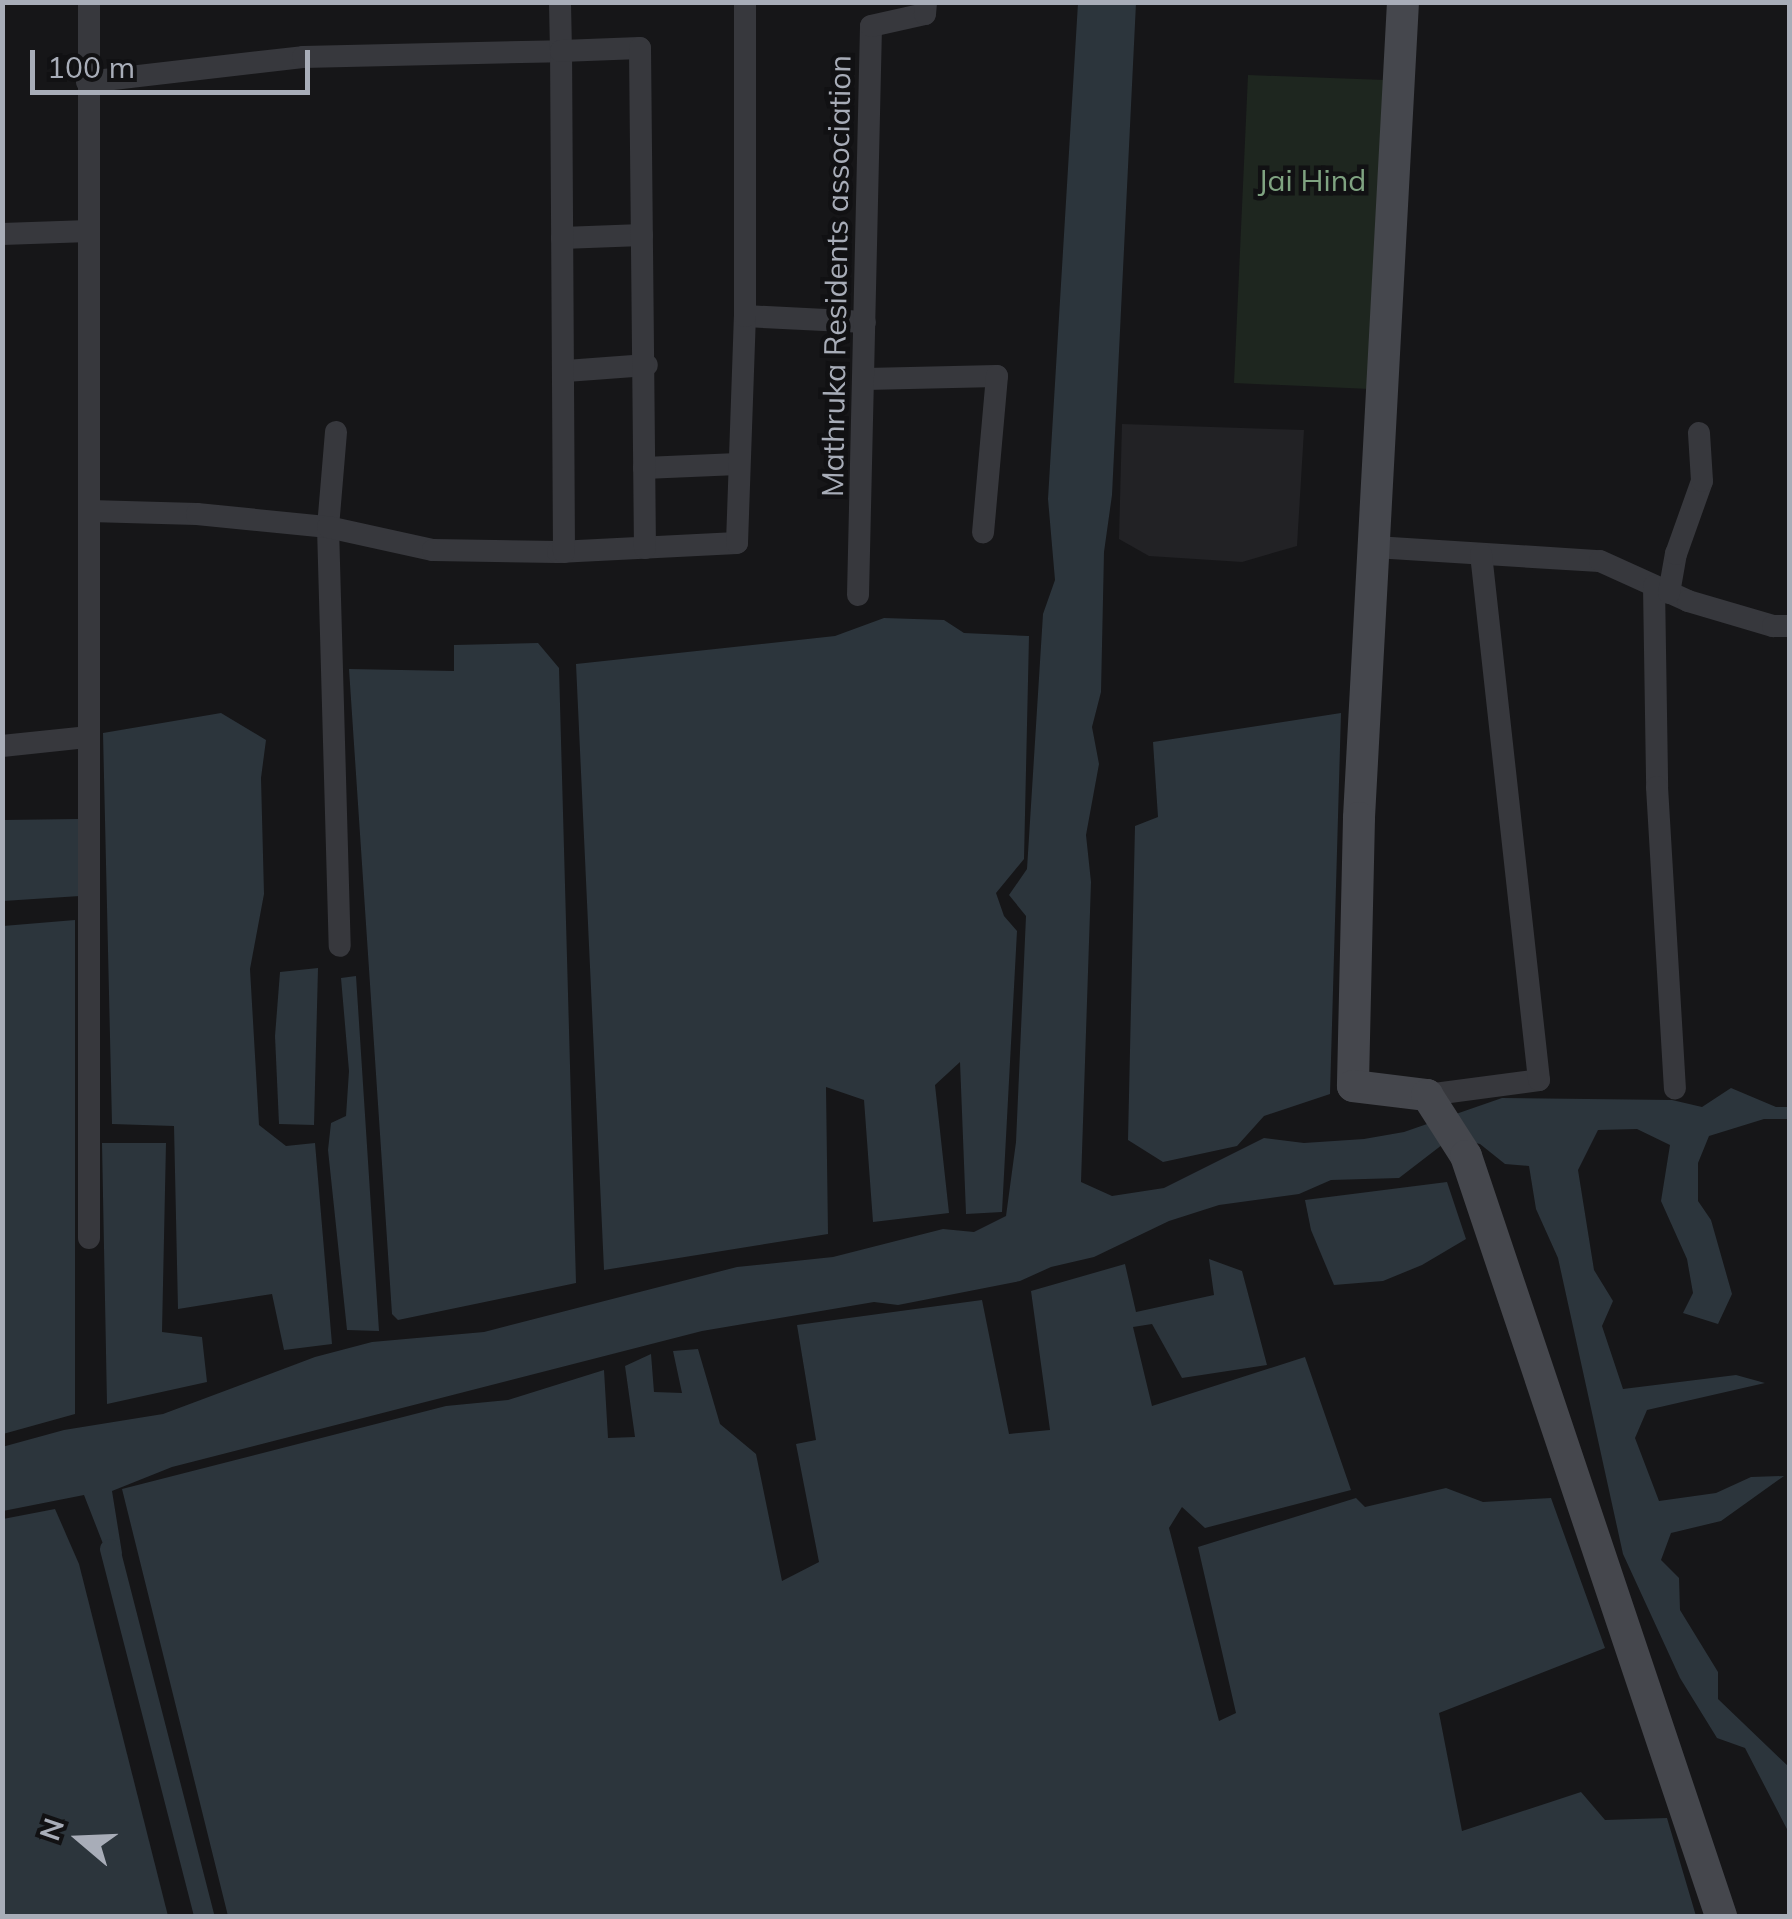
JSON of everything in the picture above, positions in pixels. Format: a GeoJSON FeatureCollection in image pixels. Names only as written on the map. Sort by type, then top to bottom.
{"type":"FeatureCollection","features":[{"type":"Feature","properties":{"kind":"main road"},"geometry":{"type":"LineString","coordinates":[[1403,2],[1359,818],[1353,1086],[1426,1096],[1466,1156],[1721,1916]]}},
{"type":"Feature","properties":{"kind":"street"},"geometry":{"type":"LineString","coordinates":[[89,2],[89,1238]]}},
{"type":"Feature","properties":{"kind":"street"},"geometry":{"type":"LineString","coordinates":[[560,2],[566,371],[564,552]]}},
{"type":"Feature","properties":{"kind":"street"},"geometry":{"type":"LineString","coordinates":[[90,511],[196,514],[328,527],[433,550],[564,552],[736,543],[745,316],[745,2]]}},
{"type":"Feature","properties":{"kind":"street","name":"Mathruka Residents association"},"geometry":{"type":"LineString","coordinates":[[858,594],[866,379],[871,26],[925,14],[926,2]]}},
{"type":"Feature","properties":{"kind":"street"},"geometry":{"type":"LineString","coordinates":[[87,82],[303,57],[640,48],[645,548]]}},
{"type":"Feature","properties":{"kind":"street"},"geometry":{"type":"LineString","coordinates":[[2,234],[89,231]]}},
{"type":"Feature","properties":{"kind":"street"},"geometry":{"type":"LineString","coordinates":[[562,238],[642,235]]}},
{"type":"Feature","properties":{"kind":"street"},"geometry":{"type":"LineString","coordinates":[[745,316],[865,322]]}},
{"type":"Feature","properties":{"kind":"street"},"geometry":{"type":"LineString","coordinates":[[566,371],[646,365]]}},
{"type":"Feature","properties":{"kind":"street"},"geometry":{"type":"LineString","coordinates":[[866,379],[998,376],[983,532]]}},
{"type":"Feature","properties":{"kind":"street"},"geometry":{"type":"LineString","coordinates":[[336,432],[328,527],[340,946]]}},
{"type":"Feature","properties":{"kind":"street"},"geometry":{"type":"LineString","coordinates":[[1675,1088],[1657,787],[1662,589],[1702,481],[1699,434]]}},
{"type":"Feature","properties":{"kind":"street"},"geometry":{"type":"LineString","coordinates":[[644,468],[738,464]]}},
{"type":"Feature","properties":{"kind":"street"},"geometry":{"type":"LineString","coordinates":[[1375,547],[1600,560],[1662,589],[1773,626],[1790,626]]}},
{"type":"Feature","properties":{"kind":"street"},"geometry":{"type":"LineString","coordinates":[[1426,1096],[1539,1080],[1481,554]]}},
{"type":"Feature","properties":{"kind":"street"},"geometry":{"type":"LineString","coordinates":[[2,746],[87,737]]}},
{"type":"Feature","properties":{"kind":"shaded area"},"geometry":{"type":"Polygon","coordinates":[[[1078,3],[1136,3],[1112,495],[1104,552],[1101,692],[1092,727],[1099,764],[1086,835],[1091,882],[1081,1182],[1112,1196],[1164,1188],[1264,1138],[1304,1143],[1364,1139],[1404,1132],[1502,1098],[1672,1100],[1702,1107],[1731,1088],[1776,1107],[1789,1107],[1789,1119],[1764,1119],[1709,1136],[1698,1163],[1698,1201],[1711,1220],[1732,1294],[1718,1324],[1683,1313],[1693,1293],[1687,1259],[1661,1201],[1670,1145],[1637,1129],[1598,1130],[1578,1170],[1594,1270],[1613,1301],[1602,1326],[1623,1389],[1736,1375],[1765,1383],[1647,1410],[1635,1438],[1659,1501],[1716,1493],[1751,1477],[1784,1476],[1721,1521],[1671,1533],[1661,1560],[1679,1578],[1680,1610],[1718,1672],[1718,1699],[1789,1767],[1789,1833],[1745,1748],[1717,1738],[1680,1678],[1623,1554],[1558,1258],[1536,1209],[1529,1166],[1505,1164],[1480,1144],[1451,1138],[1399,1178],[1331,1180],[1299,1194],[1219,1205],[1169,1221],[1094,1257],[1051,1267],[1020,1281],[898,1305],[874,1302],[702,1331],[172,1467],[112,1491],[122,1553],[116,1577],[84,1495],[3,1511],[2,1447],[64,1430],[163,1414],[315,1357],[372,1342],[484,1332],[737,1267],[833,1257],[943,1229],[974,1232],[1006,1216],[1016,1142],[1026,916],[1009,895],[1027,869],[1043,614],[1055,580],[1048,499],[1078,3]]]}},
{"type":"Feature","properties":{"kind":"shaded area"},"geometry":{"type":"Polygon","coordinates":[[[1122,424],[1304,430],[1297,546],[1242,562],[1149,556],[1119,539],[1122,424]]]}},
{"type":"Feature","properties":{"kind":"shaded area"},"geometry":{"type":"Polygon","coordinates":[[[884,618],[944,620],[964,633],[1029,636],[1024,859],[996,893],[1004,916],[1017,931],[1002,1212],[966,1214],[960,1062],[935,1085],[949,1213],[873,1222],[864,1100],[826,1087],[828,1234],[604,1270],[576,664],[835,636],[884,618]]]}},
{"type":"Feature","properties":{"kind":"shaded area"},"geometry":{"type":"Polygon","coordinates":[[[538,643],[559,668],[576,1283],[398,1320],[392,1314],[349,669],[454,671],[454,645],[538,643]]]}},
{"type":"Feature","properties":{"kind":"shaded area"},"geometry":{"type":"Polygon","coordinates":[[[221,713],[266,740],[261,778],[264,894],[250,969],[259,1125],[286,1146],[315,1143],[332,1344],[284,1350],[272,1294],[178,1309],[174,1126],[112,1124],[103,733],[221,713]]]}},
{"type":"Feature","properties":{"kind":"shaded area"},"geometry":{"type":"Polygon","coordinates":[[[1341,713],[1330,1094],[1264,1116],[1237,1146],[1163,1162],[1128,1140],[1135,826],[1158,817],[1153,742],[1341,713]]]}},
{"type":"Feature","properties":{"kind":"shaded area"},"geometry":{"type":"Polygon","coordinates":[[[79,819],[80,896],[3,901],[3,820],[79,819]]]}},
{"type":"Feature","properties":{"kind":"shaded area"},"geometry":{"type":"Polygon","coordinates":[[[75,920],[75,1414],[3,1434],[3,926],[75,920]]]}},
{"type":"Feature","properties":{"kind":"shaded area"},"geometry":{"type":"Polygon","coordinates":[[[318,968],[314,1125],[279,1124],[275,1036],[280,972],[318,968]]]}},
{"type":"Feature","properties":{"kind":"shaded area"},"geometry":{"type":"Polygon","coordinates":[[[356,976],[379,1331],[347,1330],[328,1150],[331,1123],[346,1116],[349,1071],[341,978],[356,976]]]}},
{"type":"Feature","properties":{"kind":"shaded area"},"geometry":{"type":"Polygon","coordinates":[[[102,1143],[166,1143],[162,1332],[202,1337],[207,1382],[107,1404],[102,1143]]]}},
{"type":"Feature","properties":{"kind":"shaded area"},"geometry":{"type":"Polygon","coordinates":[[[1447,1182],[1466,1239],[1422,1265],[1383,1281],[1334,1285],[1311,1230],[1305,1200],[1447,1182]]]}},
{"type":"Feature","properties":{"kind":"shaded area"},"geometry":{"type":"Polygon","coordinates":[[[1209,1259],[1242,1271],[1267,1365],[1182,1378],[1152,1324],[1133,1327],[1152,1406],[1305,1357],[1351,1490],[1205,1528],[1182,1507],[1169,1528],[1219,1721],[1236,1713],[1198,1547],[1356,1498],[1365,1507],[1446,1488],[1483,1502],[1551,1498],[1605,1648],[1439,1713],[1462,1831],[1581,1792],[1605,1820],[1667,1818],[1696,1916],[228,1916],[122,1489],[446,1406],[508,1400],[604,1370],[608,1438],[635,1437],[625,1366],[651,1354],[654,1392],[682,1393],[673,1351],[698,1349],[720,1424],[756,1454],[782,1581],[819,1562],[796,1444],[816,1440],[797,1325],[982,1300],[1009,1434],[1050,1430],[1031,1291],[1125,1264],[1136,1312],[1214,1295],[1209,1259]]]}},
{"type":"Feature","properties":{"kind":"shaded area"},"geometry":{"type":"Polygon","coordinates":[[[55,1509],[79,1564],[168,1916],[3,1916],[3,1519],[55,1509]]]}},
{"type":"Feature","properties":{"kind":"green space","name":"Jai Hind"},"geometry":{"type":"Polygon","coordinates":[[[1248,75],[1385,80],[1370,389],[1234,383],[1248,75]]]}},
{"type":"Feature","properties":{"kind":"waterway"},"geometry":{"type":"LineString","coordinates":[[110,1549],[204,1916]]}}]}
